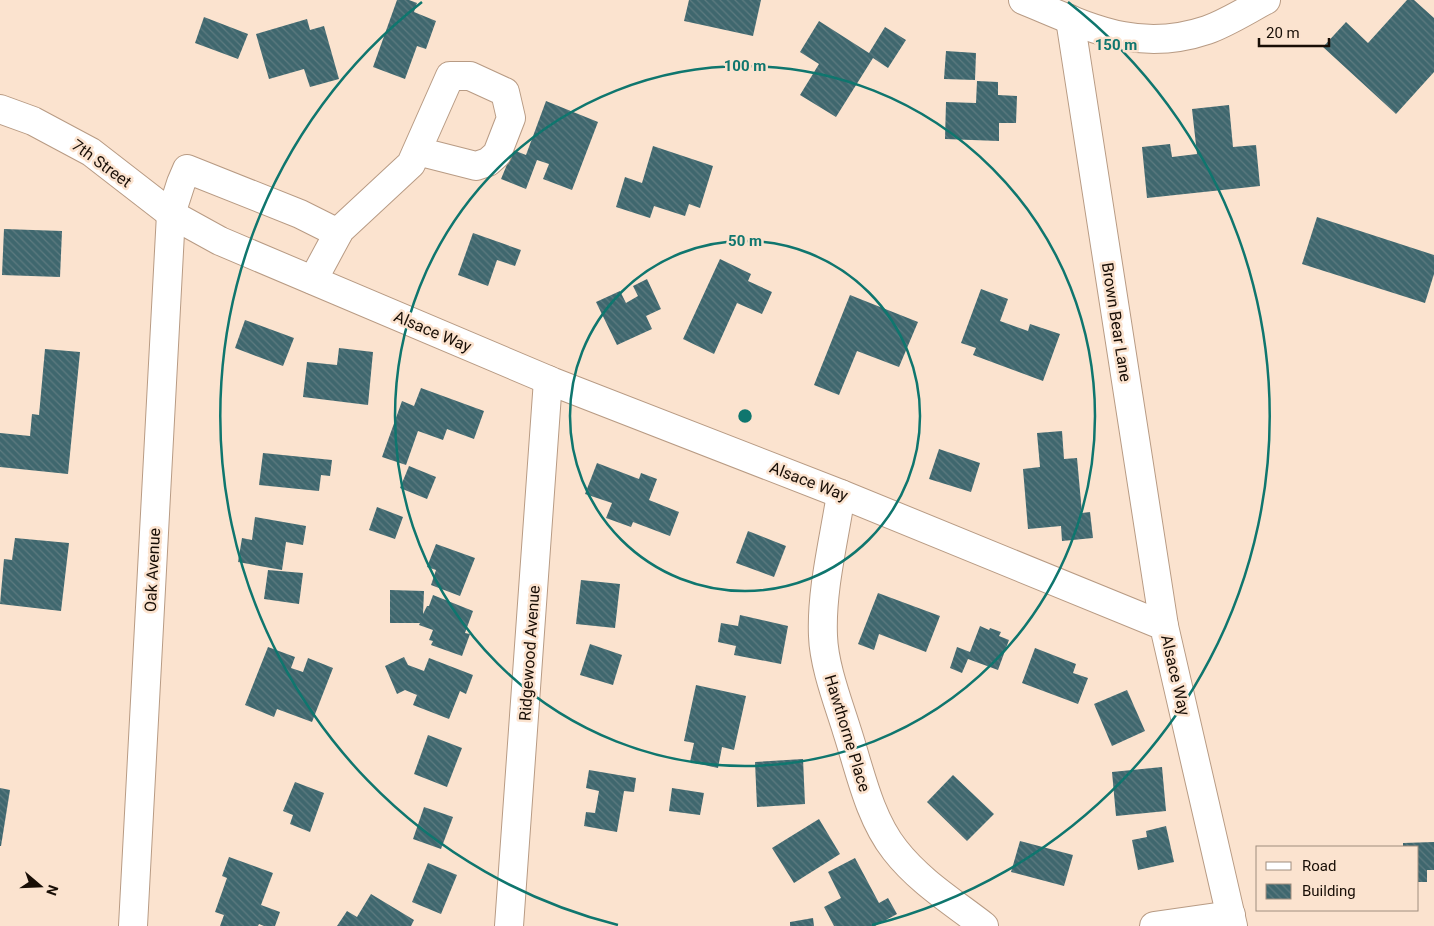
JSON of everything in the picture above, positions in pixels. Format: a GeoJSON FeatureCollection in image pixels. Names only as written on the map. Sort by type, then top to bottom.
{"type":"FeatureCollection","features":[{"type":"Feature","properties":{"kind":"street"},"geometry":{"type":"LineString","coordinates":[[1023,0],[1104,32],[1126,38],[1150,39],[1168,38],[1208,30],[1266,0]]}},
{"type":"Feature","properties":{"kind":"street","name":"Brown Bear Lane"},"geometry":{"type":"LineString","coordinates":[[1070,19],[1164,626]]}},
{"type":"Feature","properties":{"kind":"street","name":"7th Street"},"geometry":{"type":"LineString","coordinates":[[0,110],[33,121],[91,152],[171,214]]}},
{"type":"Feature","properties":{"kind":"street"},"geometry":{"type":"LineString","coordinates":[[313,280],[338,233],[411,164],[417,150]]}},
{"type":"Feature","properties":{"kind":"street","name":"Oak Avenue"},"geometry":{"type":"LineString","coordinates":[[133,926],[171,214],[187,169],[300,214],[338,233]]}},
{"type":"Feature","properties":{"kind":"street","name":"Alsace Way"},"geometry":{"type":"LineString","coordinates":[[171,214],[220,241],[548,380],[841,494],[1164,626],[1232,920]]}},
{"type":"Feature","properties":{"kind":"street","name":"Ridgewood Avenue"},"geometry":{"type":"LineString","coordinates":[[510,926],[548,380]]}},
{"type":"Feature","properties":{"kind":"street","name":"Hawthorne Place"},"geometry":{"type":"LineString","coordinates":[[841,494],[824,602],[823,638],[831,682],[866,791],[878,822],[894,849],[916,874],[984,926]]}},
{"type":"Feature","properties":{"kind":"street"},"geometry":{"type":"LineString","coordinates":[[1154,926],[1232,920]]}},
{"type":"Feature","properties":{"kind":"building"},"geometry":{"type":"Polygon","coordinates":[[[397,0],[409,0],[417,3],[414,12],[436,21],[426,49],[417,46],[405,79],[373,67],[397,0]]]}},
{"type":"Feature","properties":{"kind":"building"},"geometry":{"type":"Polygon","coordinates":[[[689,0],[761,0],[753,36],[684,21],[689,0]]]}},
{"type":"Feature","properties":{"kind":"building"},"geometry":{"type":"Polygon","coordinates":[[[1407,0],[1414,0],[1434,18],[1434,72],[1396,114],[1323,47],[1346,22],[1368,43],[1407,0]]]}},
{"type":"Feature","properties":{"kind":"building"},"geometry":{"type":"Polygon","coordinates":[[[204,17],[248,34],[238,59],[195,43],[204,17]]]}},
{"type":"Feature","properties":{"kind":"building"},"geometry":{"type":"Polygon","coordinates":[[[307,19],[310,30],[324,26],[339,79],[310,87],[304,69],[269,79],[256,34],[307,19]]]}},
{"type":"Feature","properties":{"kind":"building"},"geometry":{"type":"Polygon","coordinates":[[[819,21],[869,53],[885,27],[906,40],[888,68],[873,58],[836,117],[800,95],[819,64],[800,52],[819,21]]]}},
{"type":"Feature","properties":{"kind":"building"},"geometry":{"type":"Polygon","coordinates":[[[946,51],[976,53],[975,80],[944,79],[946,51]]]}},
{"type":"Feature","properties":{"kind":"building"},"geometry":{"type":"Polygon","coordinates":[[[977,81],[998,82],[998,95],[1017,96],[1016,123],[999,123],[999,141],[945,139],[946,102],[976,103],[977,81]]]}},
{"type":"Feature","properties":{"kind":"building"},"geometry":{"type":"Polygon","coordinates":[[[546,101],[598,122],[572,190],[543,179],[549,164],[537,160],[526,189],[501,179],[513,150],[526,155],[546,101]]]}},
{"type":"Feature","properties":{"kind":"building"},"geometry":{"type":"Polygon","coordinates":[[[1229,105],[1233,147],[1256,145],[1260,186],[1147,198],[1142,147],[1170,144],[1172,157],[1197,154],[1192,109],[1229,105]]]}},
{"type":"Feature","properties":{"kind":"building"},"geometry":{"type":"Polygon","coordinates":[[[653,146],[713,166],[700,208],[689,204],[685,216],[654,206],[650,218],[616,207],[625,177],[642,183],[653,146]]]}},
{"type":"Feature","properties":{"kind":"building"},"geometry":{"type":"Polygon","coordinates":[[[1317,217],[1434,255],[1434,274],[1425,303],[1302,264],[1317,217]]]}},
{"type":"Feature","properties":{"kind":"building"},"geometry":{"type":"Polygon","coordinates":[[[4,229],[62,231],[60,277],[2,275],[4,229]]]}},
{"type":"Feature","properties":{"kind":"building"},"geometry":{"type":"Polygon","coordinates":[[[473,233],[521,250],[515,266],[497,260],[488,286],[458,275],[473,233]]]}},
{"type":"Feature","properties":{"kind":"building"},"geometry":{"type":"Polygon","coordinates":[[[720,259],[751,274],[748,281],[772,292],[762,314],[737,303],[714,354],[683,339],[720,259]]]}},
{"type":"Feature","properties":{"kind":"building"},"geometry":{"type":"Polygon","coordinates":[[[647,279],[661,309],[646,316],[652,329],[617,345],[596,302],[620,291],[626,303],[638,296],[633,286],[647,279]]]}},
{"type":"Feature","properties":{"kind":"building"},"geometry":{"type":"Polygon","coordinates":[[[981,289],[1008,299],[1000,321],[1028,331],[1030,324],[1060,334],[1043,381],[973,355],[976,348],[961,343],[981,289]]]}},
{"type":"Feature","properties":{"kind":"building"},"geometry":{"type":"Polygon","coordinates":[[[850,295],[918,322],[899,367],[857,351],[839,395],[814,385],[850,295]]]}},
{"type":"Feature","properties":{"kind":"building"},"geometry":{"type":"Polygon","coordinates":[[[245,320],[294,338],[283,366],[235,348],[245,320]]]}},
{"type":"Feature","properties":{"kind":"building"},"geometry":{"type":"Polygon","coordinates":[[[339,348],[373,352],[368,405],[303,397],[307,362],[337,365],[339,348]]]}},
{"type":"Feature","properties":{"kind":"building"},"geometry":{"type":"Polygon","coordinates":[[[45,349],[80,352],[68,474],[0,467],[0,433],[30,436],[32,414],[39,415],[45,349]]]}},
{"type":"Feature","properties":{"kind":"building"},"geometry":{"type":"Polygon","coordinates":[[[421,388],[484,411],[474,439],[447,429],[443,440],[418,431],[406,465],[382,457],[402,401],[414,406],[421,388]]]}},
{"type":"Feature","properties":{"kind":"building"},"geometry":{"type":"Polygon","coordinates":[[[1062,431],[1064,459],[1077,458],[1082,513],[1090,512],[1093,538],[1062,541],[1061,526],[1028,529],[1023,469],[1040,467],[1037,433],[1062,431]]]}},
{"type":"Feature","properties":{"kind":"building"},"geometry":{"type":"Polygon","coordinates":[[[939,449],[980,463],[971,492],[929,479],[939,449]]]}},
{"type":"Feature","properties":{"kind":"building"},"geometry":{"type":"Polygon","coordinates":[[[263,453],[332,460],[330,476],[321,475],[319,491],[259,485],[263,453]]]}},
{"type":"Feature","properties":{"kind":"building"},"geometry":{"type":"Polygon","coordinates":[[[597,463],[639,479],[641,473],[657,479],[649,500],[679,512],[670,536],[633,522],[631,527],[606,518],[612,503],[585,494],[597,463]]]}},
{"type":"Feature","properties":{"kind":"building"},"geometry":{"type":"Polygon","coordinates":[[[409,466],[436,477],[427,499],[400,488],[409,466]]]}},
{"type":"Feature","properties":{"kind":"building"},"geometry":{"type":"Polygon","coordinates":[[[377,507],[403,517],[395,539],[369,530],[377,507]]]}},
{"type":"Feature","properties":{"kind":"building"},"geometry":{"type":"Polygon","coordinates":[[[255,517],[306,526],[303,545],[286,542],[282,570],[238,562],[242,538],[252,540],[255,517]]]}},
{"type":"Feature","properties":{"kind":"building"},"geometry":{"type":"Polygon","coordinates":[[[748,531],[786,546],[774,577],[736,563],[748,531]]]}},
{"type":"Feature","properties":{"kind":"building"},"geometry":{"type":"Polygon","coordinates":[[[15,538],[69,543],[61,611],[0,604],[4,559],[12,560],[15,538]]]}},
{"type":"Feature","properties":{"kind":"building"},"geometry":{"type":"Polygon","coordinates":[[[436,544],[475,558],[460,596],[431,585],[436,570],[427,567],[436,544]]]}},
{"type":"Feature","properties":{"kind":"building"},"geometry":{"type":"Polygon","coordinates":[[[268,570],[303,573],[299,604],[264,599],[268,570]]]}},
{"type":"Feature","properties":{"kind":"building"},"geometry":{"type":"Polygon","coordinates":[[[581,580],[620,584],[615,628],[576,624],[581,580]]]}},
{"type":"Feature","properties":{"kind":"building"},"geometry":{"type":"Polygon","coordinates":[[[390,590],[424,591],[423,614],[427,606],[429,606],[433,595],[473,611],[465,633],[470,634],[462,656],[431,645],[433,641],[429,640],[433,630],[419,625],[420,623],[390,623],[390,590]]]}},
{"type":"Feature","properties":{"kind":"building"},"geometry":{"type":"Polygon","coordinates":[[[878,593],[940,616],[926,652],[879,634],[874,650],[858,644],[878,593]]]}},
{"type":"Feature","properties":{"kind":"building"},"geometry":{"type":"Polygon","coordinates":[[[740,615],[788,626],[781,664],[734,655],[736,646],[718,642],[721,623],[738,626],[740,615]]]}},
{"type":"Feature","properties":{"kind":"building"},"geometry":{"type":"Polygon","coordinates":[[[980,626],[1001,632],[999,636],[1009,640],[998,670],[968,659],[962,673],[950,668],[957,647],[970,652],[980,626]]]}},
{"type":"Feature","properties":{"kind":"building"},"geometry":{"type":"Polygon","coordinates":[[[590,644],[622,655],[613,685],[580,675],[590,644]]]}},
{"type":"Feature","properties":{"kind":"building"},"geometry":{"type":"Polygon","coordinates":[[[268,647],[295,657],[291,668],[303,672],[308,658],[333,668],[312,722],[277,709],[274,717],[245,705],[268,647]]]}},
{"type":"Feature","properties":{"kind":"building"},"geometry":{"type":"Polygon","coordinates":[[[1035,648],[1076,664],[1073,673],[1088,678],[1078,704],[1022,683],[1035,648]]]}},
{"type":"Feature","properties":{"kind":"building"},"geometry":{"type":"Polygon","coordinates":[[[404,657],[408,665],[424,671],[429,658],[473,675],[466,694],[460,691],[449,719],[413,705],[417,695],[405,690],[397,694],[385,666],[404,657]]]}},
{"type":"Feature","properties":{"kind":"building"},"geometry":{"type":"Polygon","coordinates":[[[696,685],[746,696],[734,750],[722,747],[718,768],[690,762],[694,743],[684,741],[696,685]]]}},
{"type":"Feature","properties":{"kind":"building"},"geometry":{"type":"Polygon","coordinates":[[[1127,690],[1145,731],[1112,746],[1094,704],[1127,690]]]}},
{"type":"Feature","properties":{"kind":"building"},"geometry":{"type":"Polygon","coordinates":[[[428,735],[462,748],[447,787],[414,774],[428,735]]]}},
{"type":"Feature","properties":{"kind":"building"},"geometry":{"type":"Polygon","coordinates":[[[803,759],[805,804],[757,807],[755,762],[803,759]]]}},
{"type":"Feature","properties":{"kind":"building"},"geometry":{"type":"Polygon","coordinates":[[[1162,767],[1166,811],[1116,816],[1112,772],[1162,767]]]}},
{"type":"Feature","properties":{"kind":"building"},"geometry":{"type":"Polygon","coordinates":[[[589,770],[636,778],[634,792],[624,791],[617,832],[584,826],[586,812],[595,813],[599,791],[586,788],[589,770]]]}},
{"type":"Feature","properties":{"kind":"building"},"geometry":{"type":"Polygon","coordinates":[[[953,775],[994,814],[967,841],[927,802],[953,775]]]}},
{"type":"Feature","properties":{"kind":"building"},"geometry":{"type":"Polygon","coordinates":[[[295,782],[324,793],[310,832],[290,824],[293,815],[283,811],[295,782]]]}},
{"type":"Feature","properties":{"kind":"building"},"geometry":{"type":"Polygon","coordinates":[[[0,788],[10,790],[1,846],[0,846],[0,788]]]}},
{"type":"Feature","properties":{"kind":"building"},"geometry":{"type":"Polygon","coordinates":[[[672,788],[704,793],[700,815],[669,811],[672,788]]]}},
{"type":"Feature","properties":{"kind":"building"},"geometry":{"type":"Polygon","coordinates":[[[424,807],[453,817],[441,849],[413,839],[424,807]]]}},
{"type":"Feature","properties":{"kind":"building"},"geometry":{"type":"Polygon","coordinates":[[[819,819],[840,854],[794,883],[772,848],[819,819]]]}},
{"type":"Feature","properties":{"kind":"building"},"geometry":{"type":"Polygon","coordinates":[[[1166,826],[1174,862],[1138,870],[1132,840],[1147,837],[1146,831],[1166,826]]]}},
{"type":"Feature","properties":{"kind":"building"},"geometry":{"type":"Polygon","coordinates":[[[1020,841],[1073,855],[1064,886],[1011,872],[1020,841]]]}},
{"type":"Feature","properties":{"kind":"building"},"geometry":{"type":"Polygon","coordinates":[[[1434,842],[1434,870],[1427,870],[1427,882],[1419,882],[1419,846],[1403,846],[1403,843],[1434,842]]]}},
{"type":"Feature","properties":{"kind":"building"},"geometry":{"type":"Polygon","coordinates":[[[229,857],[273,873],[261,905],[280,912],[275,926],[259,924],[258,926],[220,926],[224,915],[215,912],[227,878],[222,876],[229,857]]]}},
{"type":"Feature","properties":{"kind":"building"},"geometry":{"type":"Polygon","coordinates":[[[855,858],[879,903],[888,898],[897,914],[875,926],[834,926],[824,907],[841,898],[828,872],[855,858]]]}},
{"type":"Feature","properties":{"kind":"building"},"geometry":{"type":"Polygon","coordinates":[[[428,863],[457,875],[441,914],[412,902],[428,863]]]}},
{"type":"Feature","properties":{"kind":"building"},"geometry":{"type":"Polygon","coordinates":[[[371,894],[414,920],[411,926],[337,926],[347,911],[357,917],[371,894]]]}},
{"type":"Feature","properties":{"kind":"building"},"geometry":{"type":"Polygon","coordinates":[[[813,918],[814,926],[790,926],[790,922],[813,918]]]}}]}
